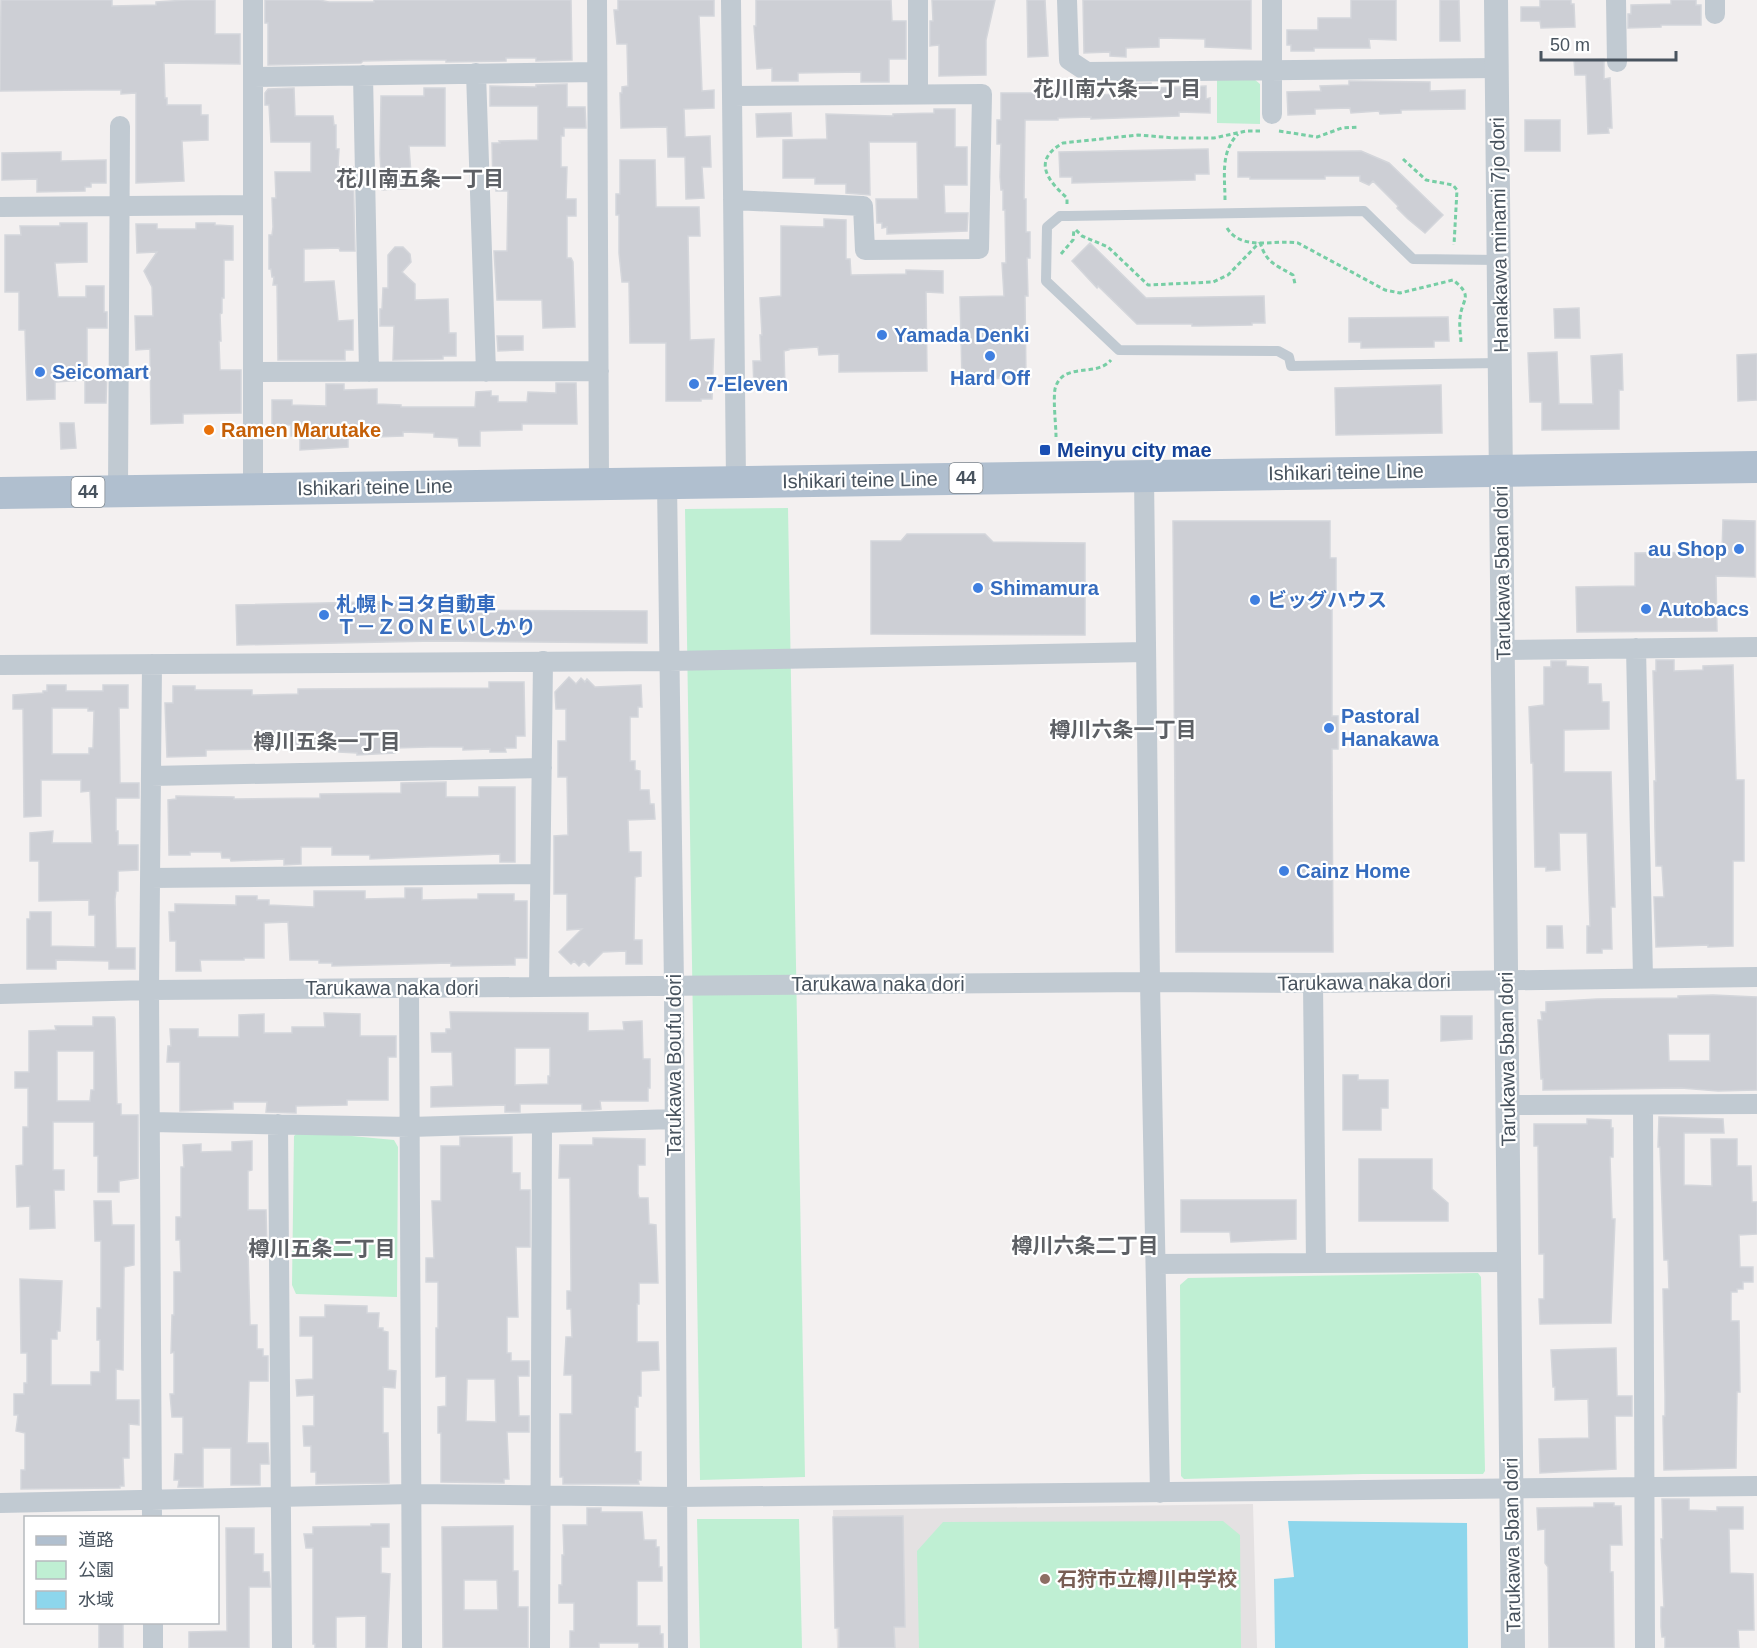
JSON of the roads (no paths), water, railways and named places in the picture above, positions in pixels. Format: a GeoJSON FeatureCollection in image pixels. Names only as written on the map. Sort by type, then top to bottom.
{"type":"FeatureCollection","features":[{"type":"Feature","properties":{"kind":"main road","name":"Ishikari teine Line"},"geometry":{"type":"LineString","coordinates":[[0,493],[1757,467]]}},
{"type":"Feature","properties":{"kind":"street"},"geometry":{"type":"LineString","coordinates":[[253,0],[253,489]]}},
{"type":"Feature","properties":{"kind":"street"},"geometry":{"type":"LineString","coordinates":[[597,0],[599,483]]}},
{"type":"Feature","properties":{"kind":"street"},"geometry":{"type":"LineString","coordinates":[[731,0],[736,481]]}},
{"type":"Feature","properties":{"kind":"street"},"geometry":{"type":"LineString","coordinates":[[918,0],[918,94]]}},
{"type":"Feature","properties":{"kind":"street"},"geometry":{"type":"LineString","coordinates":[[1067,0],[1069,60],[1087,72],[1497,68]]}},
{"type":"Feature","properties":{"kind":"street"},"geometry":{"type":"LineString","coordinates":[[1272,0],[1273,126]]}},
{"type":"Feature","properties":{"kind":"street","name":"Hanakawa minami 7jo dori"},"geometry":{"type":"LineString","coordinates":[[1496,0],[1501,469]]}},
{"type":"Feature","properties":{"kind":"street"},"geometry":{"type":"LineString","coordinates":[[1616,0],[1617,62]]}},
{"type":"Feature","properties":{"kind":"street"},"geometry":{"type":"LineString","coordinates":[[253,77],[597,72]]}},
{"type":"Feature","properties":{"kind":"street"},"geometry":{"type":"LineString","coordinates":[[476,73],[486,372]]}},
{"type":"Feature","properties":{"kind":"street"},"geometry":{"type":"LineString","coordinates":[[363,75],[369,372]]}},
{"type":"Feature","properties":{"kind":"street"},"geometry":{"type":"LineString","coordinates":[[732,96],[982,93],[979,249],[865,250],[863,206],[733,200]]}},
{"type":"Feature","properties":{"kind":"street"},"geometry":{"type":"LineString","coordinates":[[118,491],[120,126]]}},
{"type":"Feature","properties":{"kind":"street"},"geometry":{"type":"LineString","coordinates":[[0,207],[253,205]]}},
{"type":"Feature","properties":{"kind":"street"},"geometry":{"type":"LineString","coordinates":[[253,372],[599,371]]}},
{"type":"Feature","properties":{"kind":"street","name":"Tarukawa 5ban dori"},"geometry":{"type":"LineString","coordinates":[[1501,469],[1513,1648]]}},
{"type":"Feature","properties":{"kind":"street"},"geometry":{"type":"LineString","coordinates":[[1144,475],[1150,982],[1160,1493]]}},
{"type":"Feature","properties":{"kind":"street","name":"Tarukawa Boufu dori"},"geometry":{"type":"LineString","coordinates":[[667,483],[674,986],[678,1648]]}},
{"type":"Feature","properties":{"kind":"street"},"geometry":{"type":"LineString","coordinates":[[1503,650],[1757,647]]}},
{"type":"Feature","properties":{"kind":"street"},"geometry":{"type":"LineString","coordinates":[[1636,648],[1642,978]]}},
{"type":"Feature","properties":{"kind":"street"},"geometry":{"type":"LineString","coordinates":[[0,665],[669,661],[1146,652]]}},
{"type":"Feature","properties":{"kind":"street"},"geometry":{"type":"LineString","coordinates":[[539,987],[543,662]]}},
{"type":"Feature","properties":{"kind":"street"},"geometry":{"type":"LineString","coordinates":[[152,664],[149,990],[152,1509]]}},
{"type":"Feature","properties":{"kind":"street"},"geometry":{"type":"LineString","coordinates":[[151,776],[542,768]]}},
{"type":"Feature","properties":{"kind":"street"},"geometry":{"type":"LineString","coordinates":[[150,878],[540,874]]}},
{"type":"Feature","properties":{"kind":"street","name":"Tarukawa naka dori"},"geometry":{"type":"LineString","coordinates":[[0,994],[149,990],[1150,982],[1313,983],[1757,977]]}},
{"type":"Feature","properties":{"kind":"street"},"geometry":{"type":"LineString","coordinates":[[1313,983],[1316,1263]]}},
{"type":"Feature","properties":{"kind":"street"},"geometry":{"type":"LineString","coordinates":[[409,988],[412,1648]]}},
{"type":"Feature","properties":{"kind":"street"},"geometry":{"type":"LineString","coordinates":[[1507,1105],[1757,1104]]}},
{"type":"Feature","properties":{"kind":"street"},"geometry":{"type":"LineString","coordinates":[[1643,1105],[1645,1648]]}},
{"type":"Feature","properties":{"kind":"street"},"geometry":{"type":"LineString","coordinates":[[150,1122],[410,1127],[675,1119]]}},
{"type":"Feature","properties":{"kind":"street"},"geometry":{"type":"LineString","coordinates":[[540,1648],[542,1123]]}},
{"type":"Feature","properties":{"kind":"street"},"geometry":{"type":"LineString","coordinates":[[278,1124],[282,1648]]}},
{"type":"Feature","properties":{"kind":"street"},"geometry":{"type":"LineString","coordinates":[[1156,1264],[1509,1262]]}},
{"type":"Feature","properties":{"kind":"street"},"geometry":{"type":"LineString","coordinates":[[0,1503],[152,1509],[281,1498],[412,1494],[677,1497],[1757,1486]]}},
{"type":"Feature","properties":{"kind":"street"},"geometry":{"type":"LineString","coordinates":[[153,1624],[153,1648]]}},
{"type":"Feature","properties":{"kind":"lane"},"geometry":{"type":"LineString","coordinates":[[1499,260],[1413,259],[1364,211],[1071,215],[1060,216],[1047,227],[1046,281],[1119,350],[1278,351],[1289,357],[1291,366],[1500,363]]}},
{"type":"Feature","properties":{"kind":"water"},"geometry":{"type":"Polygon","coordinates":[[[1288,1521],[1467,1523],[1468,1648],[1275,1648],[1274,1579],[1294,1577],[1288,1521]]]}},
{"type":"Feature","properties":{"kind":"place","name":"Yamada Denki"},"geometry":{"type":"Point","coordinates":[882,335]}},
{"type":"Feature","properties":{"kind":"place","name":"Hard Off"},"geometry":{"type":"Point","coordinates":[990,356]}},
{"type":"Feature","properties":{"kind":"place","name":"Seicomart"},"geometry":{"type":"Point","coordinates":[40,372]}},
{"type":"Feature","properties":{"kind":"place","name":"7-Eleven"},"geometry":{"type":"Point","coordinates":[694,384]}},
{"type":"Feature","properties":{"kind":"place","name":"Ramen Marutake"},"geometry":{"type":"Point","coordinates":[209,430]}},
{"type":"Feature","properties":{"kind":"place","name":"Meinyu city mae"},"geometry":{"type":"Point","coordinates":[1045,450]}},
{"type":"Feature","properties":{"kind":"place","name":"au Shop"},"geometry":{"type":"Point","coordinates":[1739,549]}},
{"type":"Feature","properties":{"kind":"place","name":"Shimamura"},"geometry":{"type":"Point","coordinates":[978,588]}},
{"type":"Feature","properties":{"kind":"place","name":"ビッグハウス"},"geometry":{"type":"Point","coordinates":[1255,600]}},
{"type":"Feature","properties":{"kind":"place","name":"Autobacs"},"geometry":{"type":"Point","coordinates":[1646,609]}},
{"type":"Feature","properties":{"kind":"place","name":"札幌トヨタ自動車 Ｔ－ＺＯＮＥいしかり"},"geometry":{"type":"Point","coordinates":[324,615]}},
{"type":"Feature","properties":{"kind":"place","name":"Pastoral Hanakawa"},"geometry":{"type":"Point","coordinates":[1329,728]}},
{"type":"Feature","properties":{"kind":"place","name":"Cainz Home"},"geometry":{"type":"Point","coordinates":[1284,871]}},
{"type":"Feature","properties":{"kind":"place","name":"石狩市立樽川中学校"},"geometry":{"type":"Point","coordinates":[1045,1579]}},
{"type":"Feature","properties":{"kind":"district","name":"花川南六条一丁目"},"geometry":{"type":"Point","coordinates":[1117,89]}},
{"type":"Feature","properties":{"kind":"district","name":"花川南五条一丁目"},"geometry":{"type":"Point","coordinates":[420,179]}},
{"type":"Feature","properties":{"kind":"district","name":"樽川六条一丁目"},"geometry":{"type":"Point","coordinates":[1123,730]}},
{"type":"Feature","properties":{"kind":"district","name":"樽川五条一丁目"},"geometry":{"type":"Point","coordinates":[327,742]}},
{"type":"Feature","properties":{"kind":"district","name":"樽川六条二丁目"},"geometry":{"type":"Point","coordinates":[1085,1246]}},
{"type":"Feature","properties":{"kind":"district","name":"樽川五条二丁目"},"geometry":{"type":"Point","coordinates":[322,1249]}}]}
